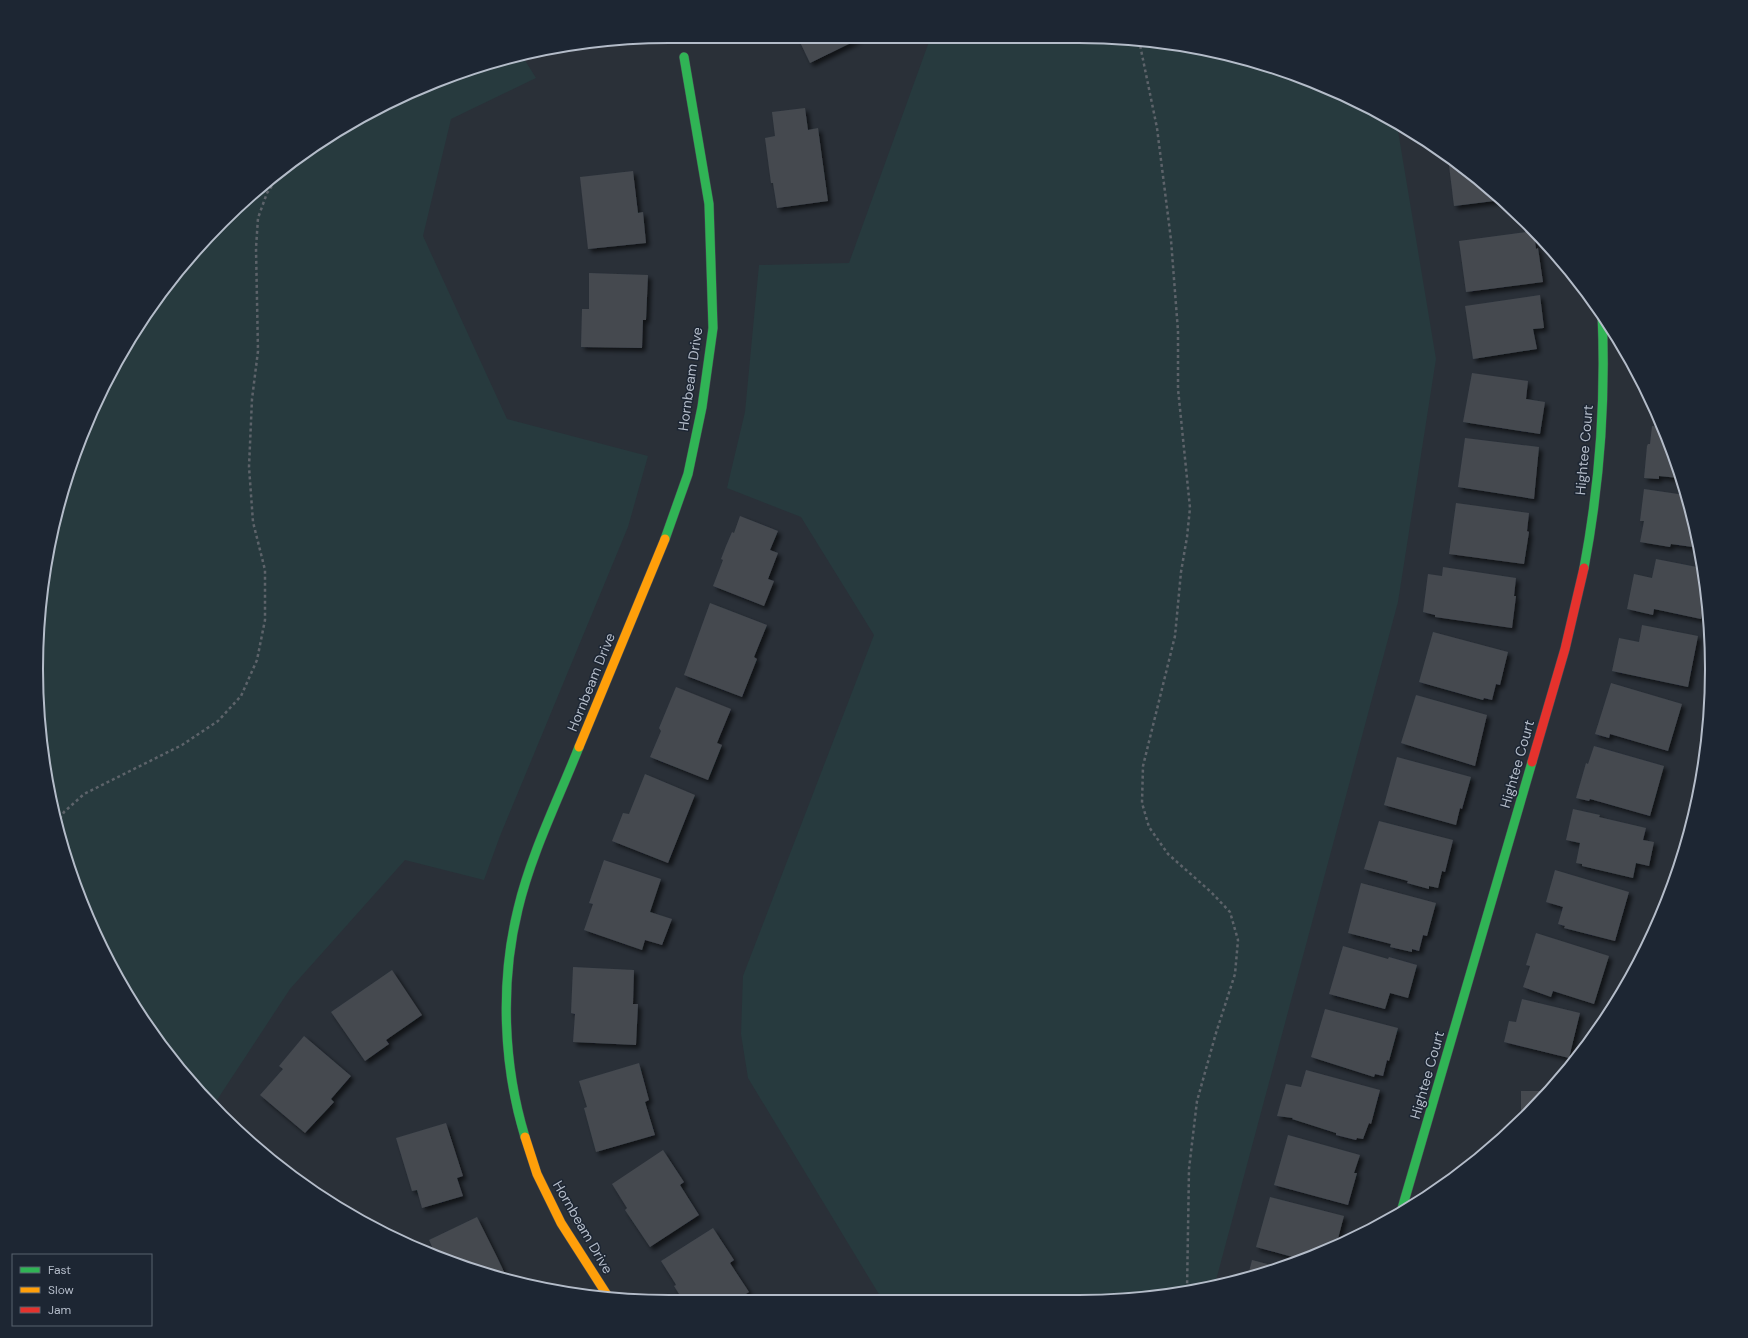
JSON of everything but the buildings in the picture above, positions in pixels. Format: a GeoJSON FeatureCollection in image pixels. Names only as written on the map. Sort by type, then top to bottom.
{"type":"FeatureCollection","features":[{"type":"Feature","properties":{"kind":"street","name":"Hornbeam Drive"},"geometry":{"type":"LineString","coordinates":[[605,1292],[561,1223],[537,1174],[522,1126],[511,1076],[506,1018],[509,964],[518,909],[535,858],[666,536],[688,474],[702,407],[713,328],[712,262],[709,204],[684,57]]}},
{"type":"Feature","properties":{"kind":"street","name":"Hightee Court"},"geometry":{"type":"LineString","coordinates":[[1403,1204],[1565,649],[1585,565],[1596,488],[1603,408],[1602,326]]}},
{"type":"Feature","properties":{"kind":"path"},"geometry":{"type":"LineString","coordinates":[[1140,46],[1158,128],[1171,240],[1178,331],[1178,390],[1190,508],[1181,572],[1175,636],[1143,766],[1142,803],[1149,827],[1168,854],[1211,892],[1230,912],[1238,940],[1235,974],[1216,1033],[1197,1101],[1189,1169],[1186,1286]]}},
{"type":"Feature","properties":{"kind":"path"},"geometry":{"type":"LineString","coordinates":[[61,817],[64,812],[84,794],[182,745],[218,721],[241,696],[257,660],[265,620],[265,570],[253,522],[249,467],[252,399],[258,351],[256,248],[258,218],[267,193],[273,184]]}},
{"type":"Feature","properties":{"kind":"green space"},"geometry":{"type":"Polygon","coordinates":[[[929,43],[1120,44],[1161,48],[1201,55],[1241,64],[1280,76],[1319,91],[1356,108],[1398,131],[1436,359],[1398,602],[1216,1280],[1161,1290],[1120,1294],[879,1295],[748,1078],[741,1034],[743,976],[874,635],[801,517],[727,488],[745,412],[759,265],[849,263],[929,43]]]}},
{"type":"Feature","properties":{"kind":"green space"},"geometry":{"type":"Polygon","coordinates":[[[525,60],[536,78],[451,119],[423,236],[507,419],[648,456],[628,527],[500,836],[484,880],[405,860],[290,989],[216,1101],[172,1050],[149,1017],[127,982],[108,946],[91,909],[76,870],[64,831],[48,751],[44,710],[44,628],[48,587],[64,507],[76,468],[91,429],[127,356],[172,288],[198,256],[226,226],[256,198],[288,172],[356,127],[429,91],[468,76],[525,60]]]}},
{"type":"Feature","properties":{"kind":"traffic: fast"},"geometry":{"type":"LineString","coordinates":[[665,539],[688,474],[702,407],[713,328],[709,204],[684,57]]}},
{"type":"Feature","properties":{"kind":"traffic: fast"},"geometry":{"type":"LineString","coordinates":[[1584,568],[1590,536],[1598,473],[1603,377],[1602,326]]}},
{"type":"Feature","properties":{"kind":"traffic: fast"},"geometry":{"type":"LineString","coordinates":[[525,1137],[512,1081],[508,1052],[506,1023],[508,965],[512,937],[523,888],[537,848],[579,747]]}},
{"type":"Feature","properties":{"kind":"traffic: fast"},"geometry":{"type":"LineString","coordinates":[[1403,1204],[1532,762]]}},
{"type":"Feature","properties":{"kind":"traffic: slow"},"geometry":{"type":"LineString","coordinates":[[579,747],[665,539]]}},
{"type":"Feature","properties":{"kind":"traffic: slow"},"geometry":{"type":"LineString","coordinates":[[525,1137],[537,1174],[561,1223],[605,1292]]}},
{"type":"Feature","properties":{"kind":"traffic: jam"},"geometry":{"type":"LineString","coordinates":[[1532,762],[1565,649],[1584,568]]}}]}
